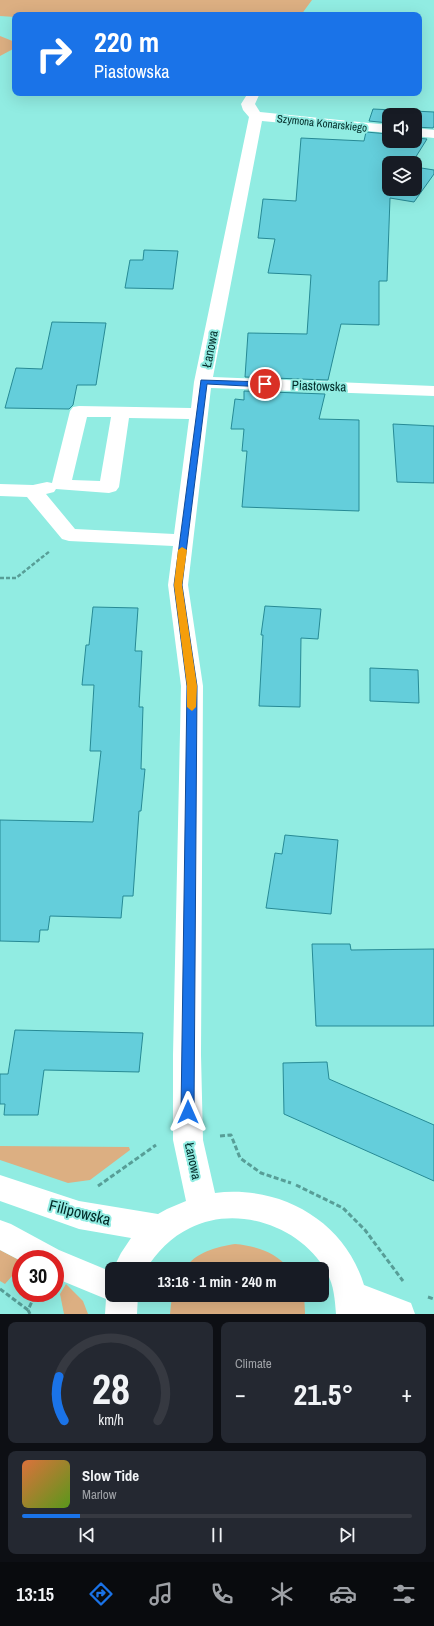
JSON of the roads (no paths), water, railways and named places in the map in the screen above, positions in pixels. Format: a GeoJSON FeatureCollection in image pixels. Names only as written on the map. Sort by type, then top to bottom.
{"type":"FeatureCollection","features":[{"type":"Feature","properties":{"kind":"street","name":"Łanowa"},"geometry":{"type":"LineString","coordinates":[[203,1208],[188,1140],[187,1055],[192,686],[178,585],[203,382],[256,116],[250,110],[248,104],[252,96]]}},
{"type":"Feature","properties":{"kind":"street","name":"Szymona Konarskiego"},"geometry":{"type":"LineString","coordinates":[[256,116],[382,128]]}},
{"type":"Feature","properties":{"kind":"street"},"geometry":{"type":"LineString","coordinates":[[422,133],[434,134]]}},
{"type":"Feature","properties":{"kind":"street","name":"Piastowska"},"geometry":{"type":"LineString","coordinates":[[203,382],[434,391]]}},
{"type":"Feature","properties":{"kind":"street"},"geometry":{"type":"LineString","coordinates":[[61,485],[79,411],[199,414]]}},
{"type":"Feature","properties":{"kind":"street"},"geometry":{"type":"LineString","coordinates":[[0,490],[33,491],[61,485],[109,487],[121,412]]}},
{"type":"Feature","properties":{"kind":"street"},"geometry":{"type":"LineString","coordinates":[[33,491],[69,535],[184,540]]}},
{"type":"Feature","properties":{"kind":"street","name":"Filipowska"},"geometry":{"type":"LineString","coordinates":[[0,1188],[79,1215],[161,1229]]}},
{"type":"Feature","properties":{"kind":"street"},"geometry":{"type":"LineString","coordinates":[[133,1262],[143,1247],[161,1229],[181,1217],[203,1208],[235,1204],[267,1208],[297,1221],[322,1240],[340,1266],[351,1304],[399,1314]]}},
{"type":"Feature","properties":{"kind":"street"},"geometry":{"type":"LineString","coordinates":[[0,1234],[31,1250]]}},
{"type":"Feature","properties":{"kind":"street"},"geometry":{"type":"LineString","coordinates":[[64,1267],[105,1285]]}},
{"type":"Feature","properties":{"kind":"street"},"geometry":{"type":"LineString","coordinates":[[121,1314],[122,1302]]}}]}
